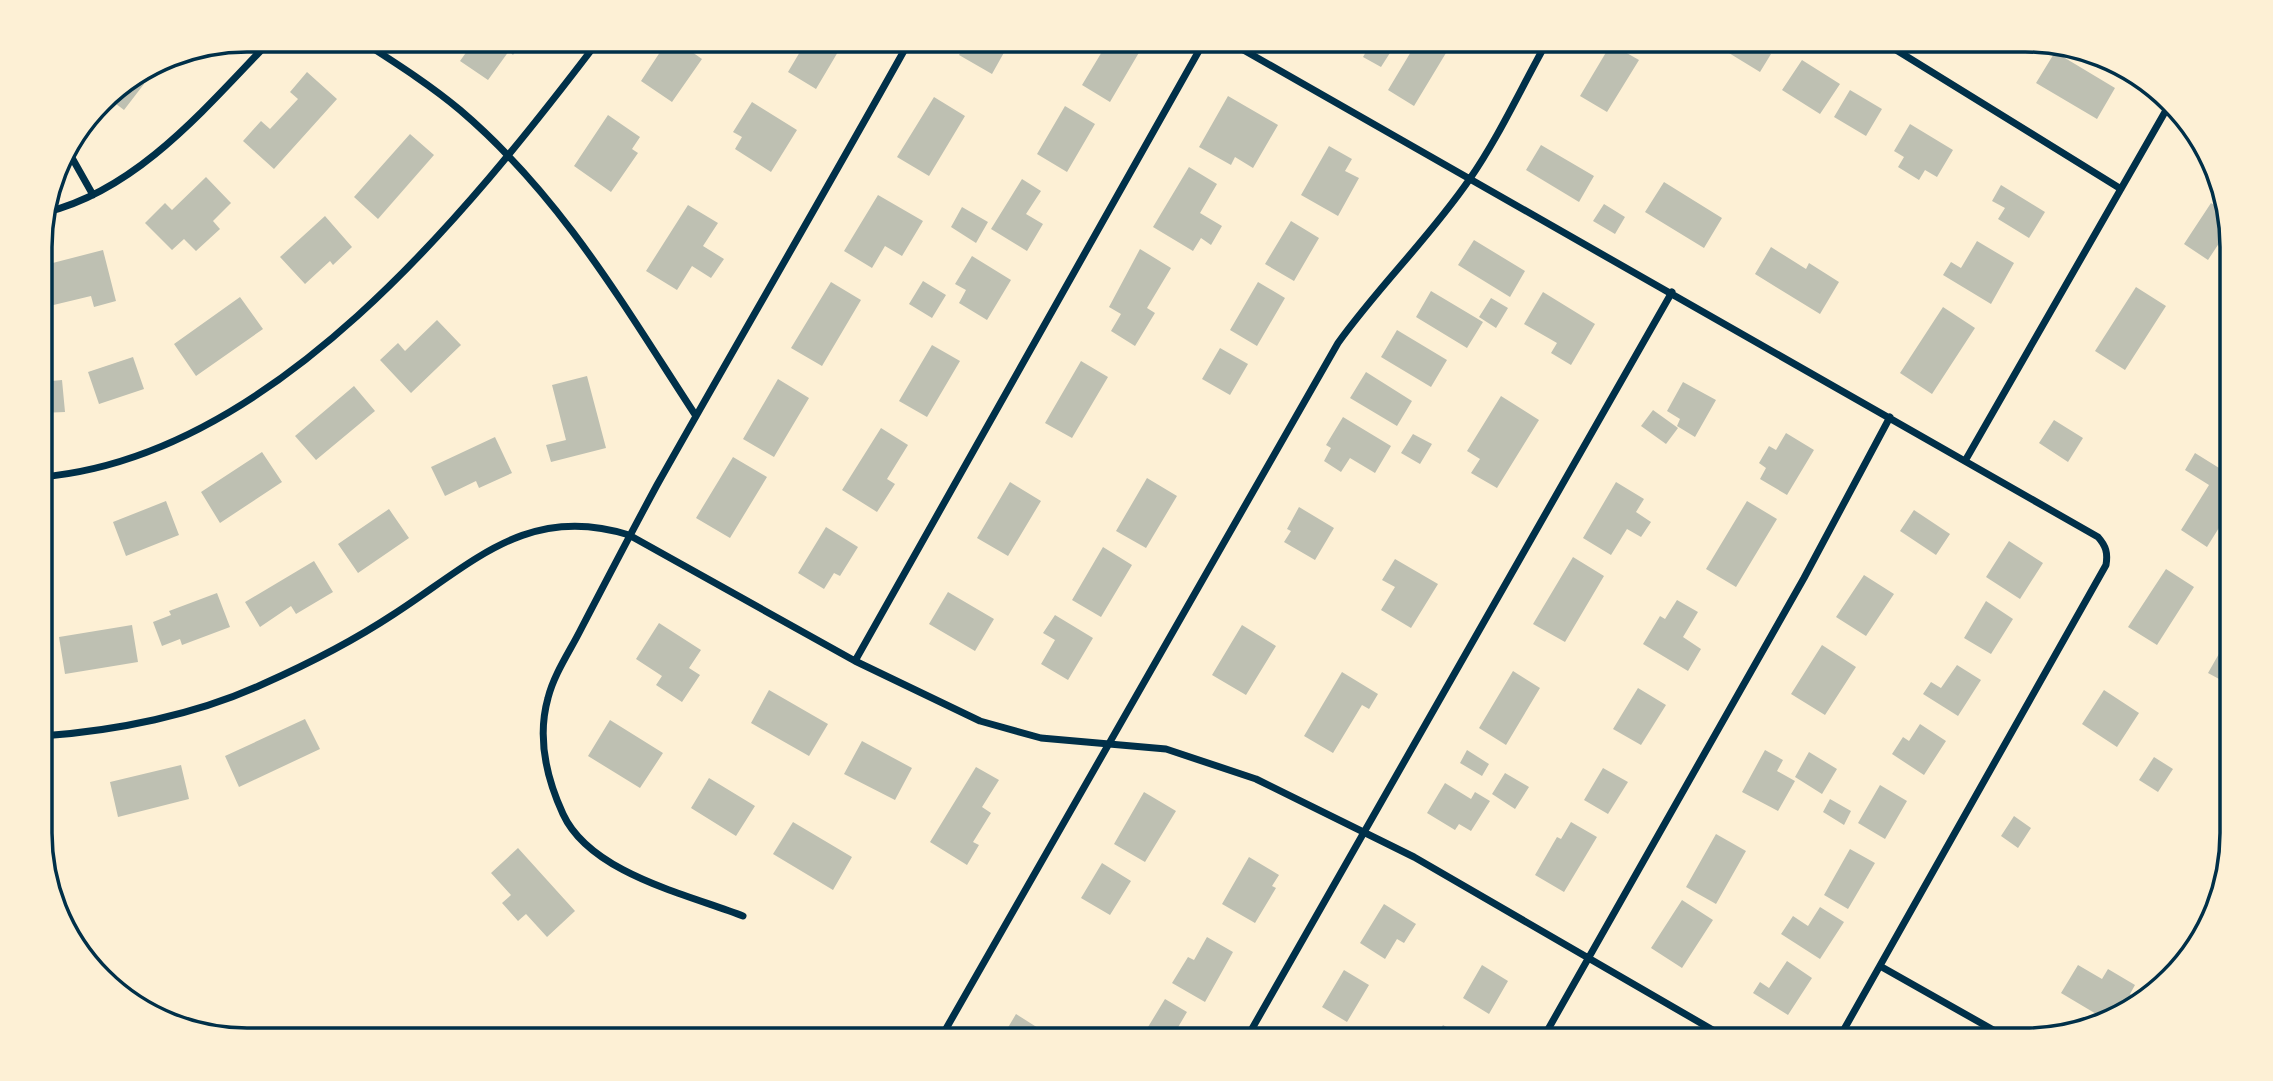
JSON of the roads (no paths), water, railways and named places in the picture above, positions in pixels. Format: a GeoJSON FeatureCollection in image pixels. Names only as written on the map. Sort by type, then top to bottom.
{"type":"FeatureCollection","features":[{"type":"Feature","properties":{"kind":"street"},"geometry":{"type":"LineString","coordinates":[[57,208],[93,195],[124,176],[172,139],[259,52]]}},
{"type":"Feature","properties":{"kind":"street"},"geometry":{"type":"LineString","coordinates":[[377,52],[460,110],[510,157],[577,234],[613,284],[696,416]]}},
{"type":"Feature","properties":{"kind":"street"},"geometry":{"type":"LineString","coordinates":[[53,475],[130,458],[190,435],[269,389],[315,353],[414,261],[510,157],[590,52]]}},
{"type":"Feature","properties":{"kind":"street"},"geometry":{"type":"LineString","coordinates":[[743,916],[620,869],[596,854],[564,816],[550,781],[542,746],[548,697],[629,535],[903,52]]}},
{"type":"Feature","properties":{"kind":"street"},"geometry":{"type":"LineString","coordinates":[[855,661],[1198,52]]}},
{"type":"Feature","properties":{"kind":"street"},"geometry":{"type":"LineString","coordinates":[[1247,52],[2098,537],[2108,554],[2106,565],[1845,1028]]}},
{"type":"Feature","properties":{"kind":"street"},"geometry":{"type":"LineString","coordinates":[[946,1028],[1338,343],[1368,302],[1431,232],[1471,178],[1541,52]]}},
{"type":"Feature","properties":{"kind":"street"},"geometry":{"type":"LineString","coordinates":[[1899,52],[2121,189]]}},
{"type":"Feature","properties":{"kind":"street"},"geometry":{"type":"LineString","coordinates":[[1965,461],[2165,112]]}},
{"type":"Feature","properties":{"kind":"street"},"geometry":{"type":"LineString","coordinates":[[73,161],[93,195]]}},
{"type":"Feature","properties":{"kind":"street"},"geometry":{"type":"LineString","coordinates":[[1252,1028],[1672,292]]}},
{"type":"Feature","properties":{"kind":"street"},"geometry":{"type":"LineString","coordinates":[[1549,1028],[1804,578],[1890,417]]}},
{"type":"Feature","properties":{"kind":"street"},"geometry":{"type":"LineString","coordinates":[[52,735],[136,723],[206,705],[261,686],[329,652],[395,614],[486,552],[534,530],[583,524],[629,535],[855,661],[917,693],[1007,731],[1041,738],[1166,749],[1256,779],[1364,830],[1709,1028]]}},
{"type":"Feature","properties":{"kind":"street"},"geometry":{"type":"LineString","coordinates":[[1880,966],[1990,1028]]}}]}
